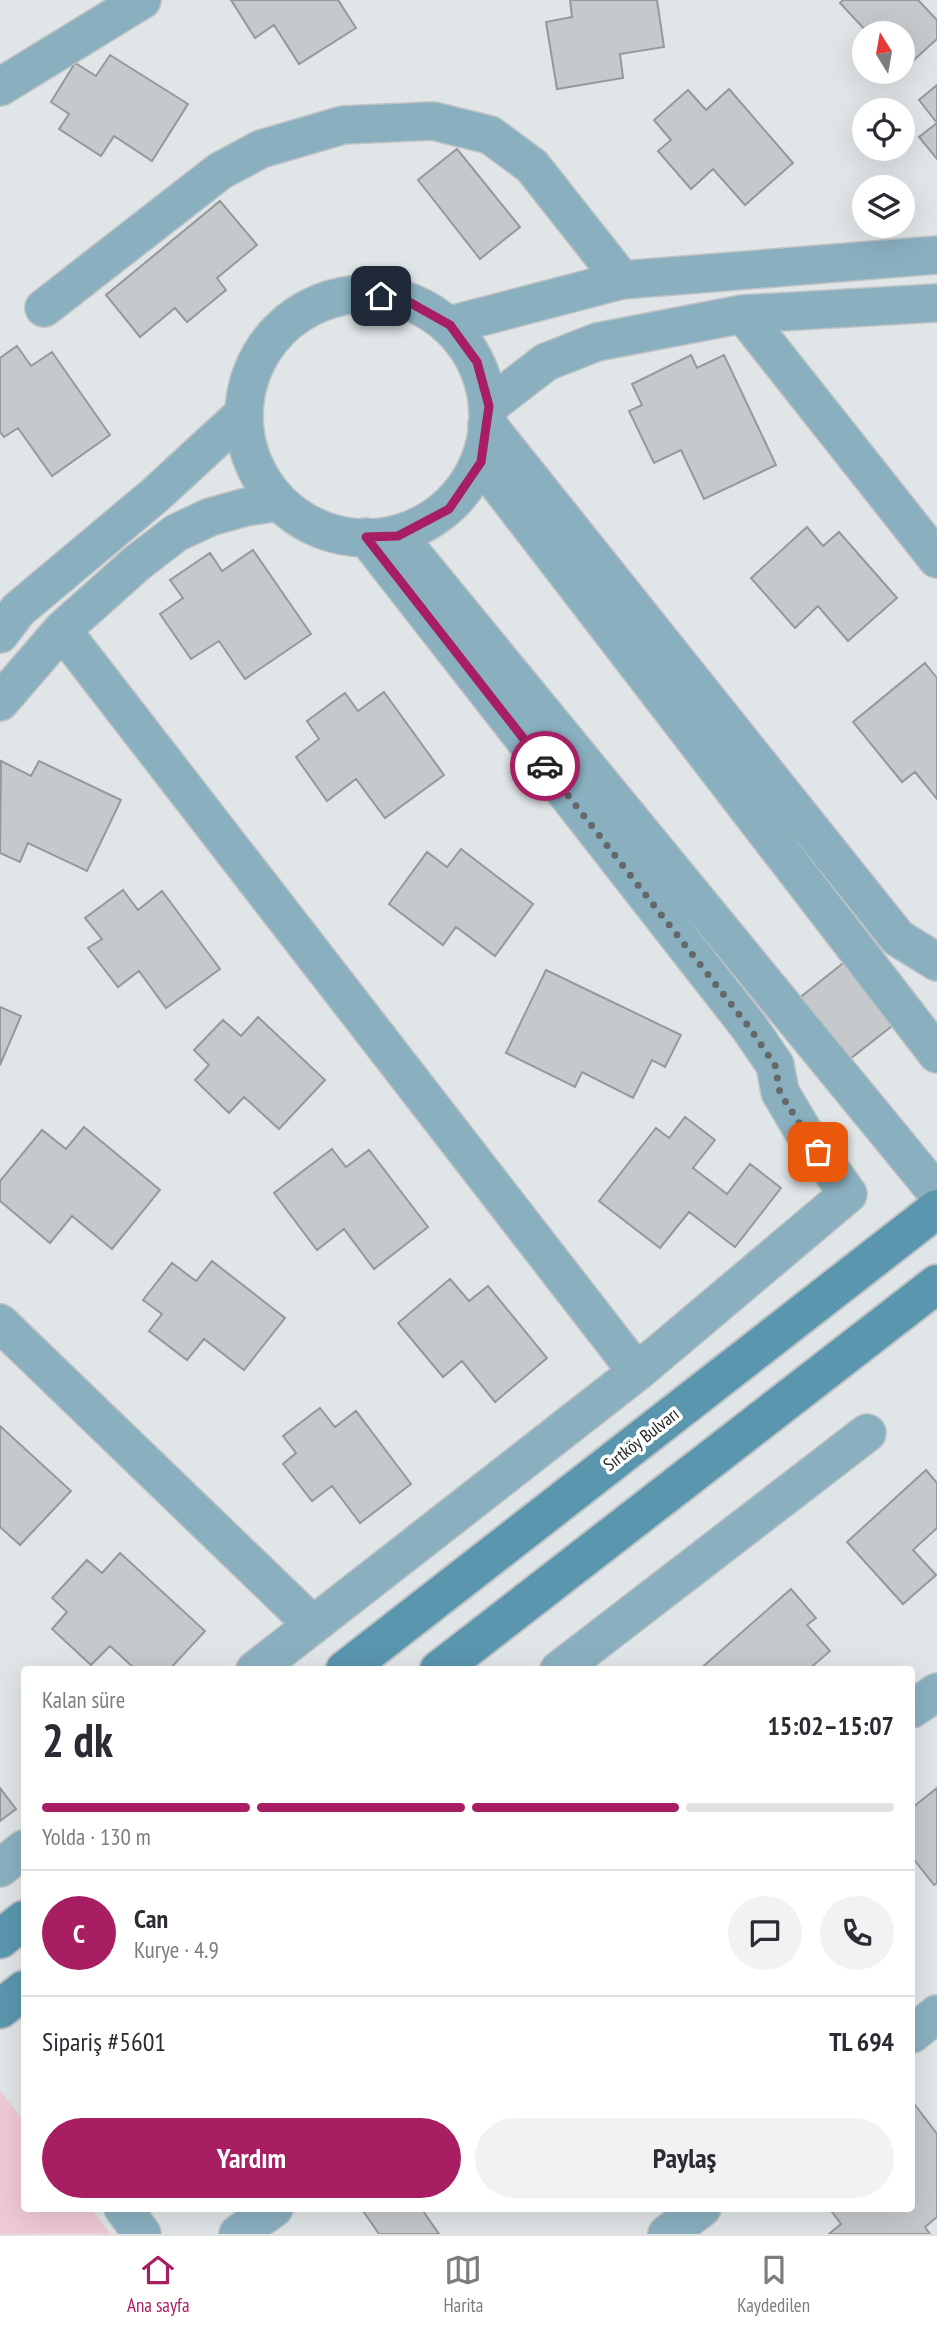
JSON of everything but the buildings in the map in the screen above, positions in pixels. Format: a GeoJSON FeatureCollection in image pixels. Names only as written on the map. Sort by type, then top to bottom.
{"type":"FeatureCollection","features":[{"type":"Feature","properties":{"kind":"main road","name":"Sırtköy Bulvarı"},"geometry":{"type":"LineString","coordinates":[[350,1666],[937,1209]]}},
{"type":"Feature","properties":{"kind":"main road"},"geometry":{"type":"LineString","coordinates":[[444,1666],[937,1284]]}},
{"type":"Feature","properties":{"kind":"main road"},"geometry":{"type":"LineString","coordinates":[[542,1516],[581,1560]]}},
{"type":"Feature","properties":{"kind":"main road"},"geometry":{"type":"LineString","coordinates":[[0,1939],[21,1922]]}},
{"type":"Feature","properties":{"kind":"main road"},"geometry":{"type":"LineString","coordinates":[[0,2009],[21,1992]]}},
{"type":"Feature","properties":{"kind":"street"},"geometry":{"type":"LineString","coordinates":[[0,87],[142,0]]}},
{"type":"Feature","properties":{"kind":"street"},"geometry":{"type":"LineString","coordinates":[[44,307],[220,171],[261,149],[343,125],[433,121],[490,135],[533,166],[622,280]]}},
{"type":"Feature","properties":{"kind":"street"},"geometry":{"type":"LineString","coordinates":[[450,325],[622,280],[937,255]]}},
{"type":"Feature","properties":{"kind":"street"},"geometry":{"type":"LineString","coordinates":[[343,295],[400,297],[450,325],[477,362],[488,415],[481,462],[449,509],[382,536],[342,538],[290,515],[279,502],[254,471],[241,416],[254,360],[291,317],[343,295]]}},
{"type":"Feature","properties":{"kind":"street"},"geometry":{"type":"LineString","coordinates":[[488,415],[546,362],[597,342],[743,314],[937,303]]}},
{"type":"Feature","properties":{"kind":"street"},"geometry":{"type":"LineString","coordinates":[[743,314],[937,559]]}},
{"type":"Feature","properties":{"kind":"street"},"geometry":{"type":"LineString","coordinates":[[488,415],[898,938],[937,961]]}},
{"type":"Feature","properties":{"kind":"street"},"geometry":{"type":"LineString","coordinates":[[0,634],[18,610],[154,496],[241,416]]}},
{"type":"Feature","properties":{"kind":"street"},"geometry":{"type":"LineString","coordinates":[[481,462],[937,1054]]}},
{"type":"Feature","properties":{"kind":"street"},"geometry":{"type":"LineString","coordinates":[[0,702],[62,630],[137,563],[176,533],[210,517],[246,507],[279,502]]}},
{"type":"Feature","properties":{"kind":"street"},"geometry":{"type":"LineString","coordinates":[[382,536],[937,1194]]}},
{"type":"Feature","properties":{"kind":"street"},"geometry":{"type":"LineString","coordinates":[[260,1666],[637,1373],[848,1194],[803,1131],[780,1093],[775,1065],[749,1027],[382,536]]}},
{"type":"Feature","properties":{"kind":"street"},"geometry":{"type":"LineString","coordinates":[[62,630],[637,1373]]}},
{"type":"Feature","properties":{"kind":"street"},"geometry":{"type":"LineString","coordinates":[[0,1322],[313,1625]]}},
{"type":"Feature","properties":{"kind":"street"},"geometry":{"type":"LineString","coordinates":[[564,1666],[867,1433]]}},
{"type":"Feature","properties":{"kind":"street"},"geometry":{"type":"LineString","coordinates":[[915,1707],[937,1692]]}},
{"type":"Feature","properties":{"kind":"street"},"geometry":{"type":"LineString","coordinates":[[0,1868],[21,1851]]}},
{"type":"Feature","properties":{"kind":"street"},"geometry":{"type":"LineString","coordinates":[[915,2032],[937,2014]]}},
{"type":"Feature","properties":{"kind":"street"},"geometry":{"type":"LineString","coordinates":[[126,2212],[142,2234]]}},
{"type":"Feature","properties":{"kind":"street"},"geometry":{"type":"LineString","coordinates":[[238,2234],[268,2212]]}},
{"type":"Feature","properties":{"kind":"street"},"geometry":{"type":"LineString","coordinates":[[667,2234],[697,2212]]}},
{"type":"Feature","properties":{"kind":"shaded area"},"geometry":{"type":"Polygon","coordinates":[[[0,2090],[21,2118],[21,2212],[93,2212],[111,2234],[0,2234],[0,2090]]]}},
{"type":"Feature","properties":{"kind":"way so far"},"geometry":{"type":"LineString","coordinates":[[545,766],[749,1027],[775,1065],[780,1093],[818,1152]]}},
{"type":"Feature","properties":{"kind":"route"},"geometry":{"type":"LineString","coordinates":[[381,296],[400,297],[450,325],[477,362],[489,406],[481,462],[449,509],[398,536],[366,537],[545,766]]}}]}
